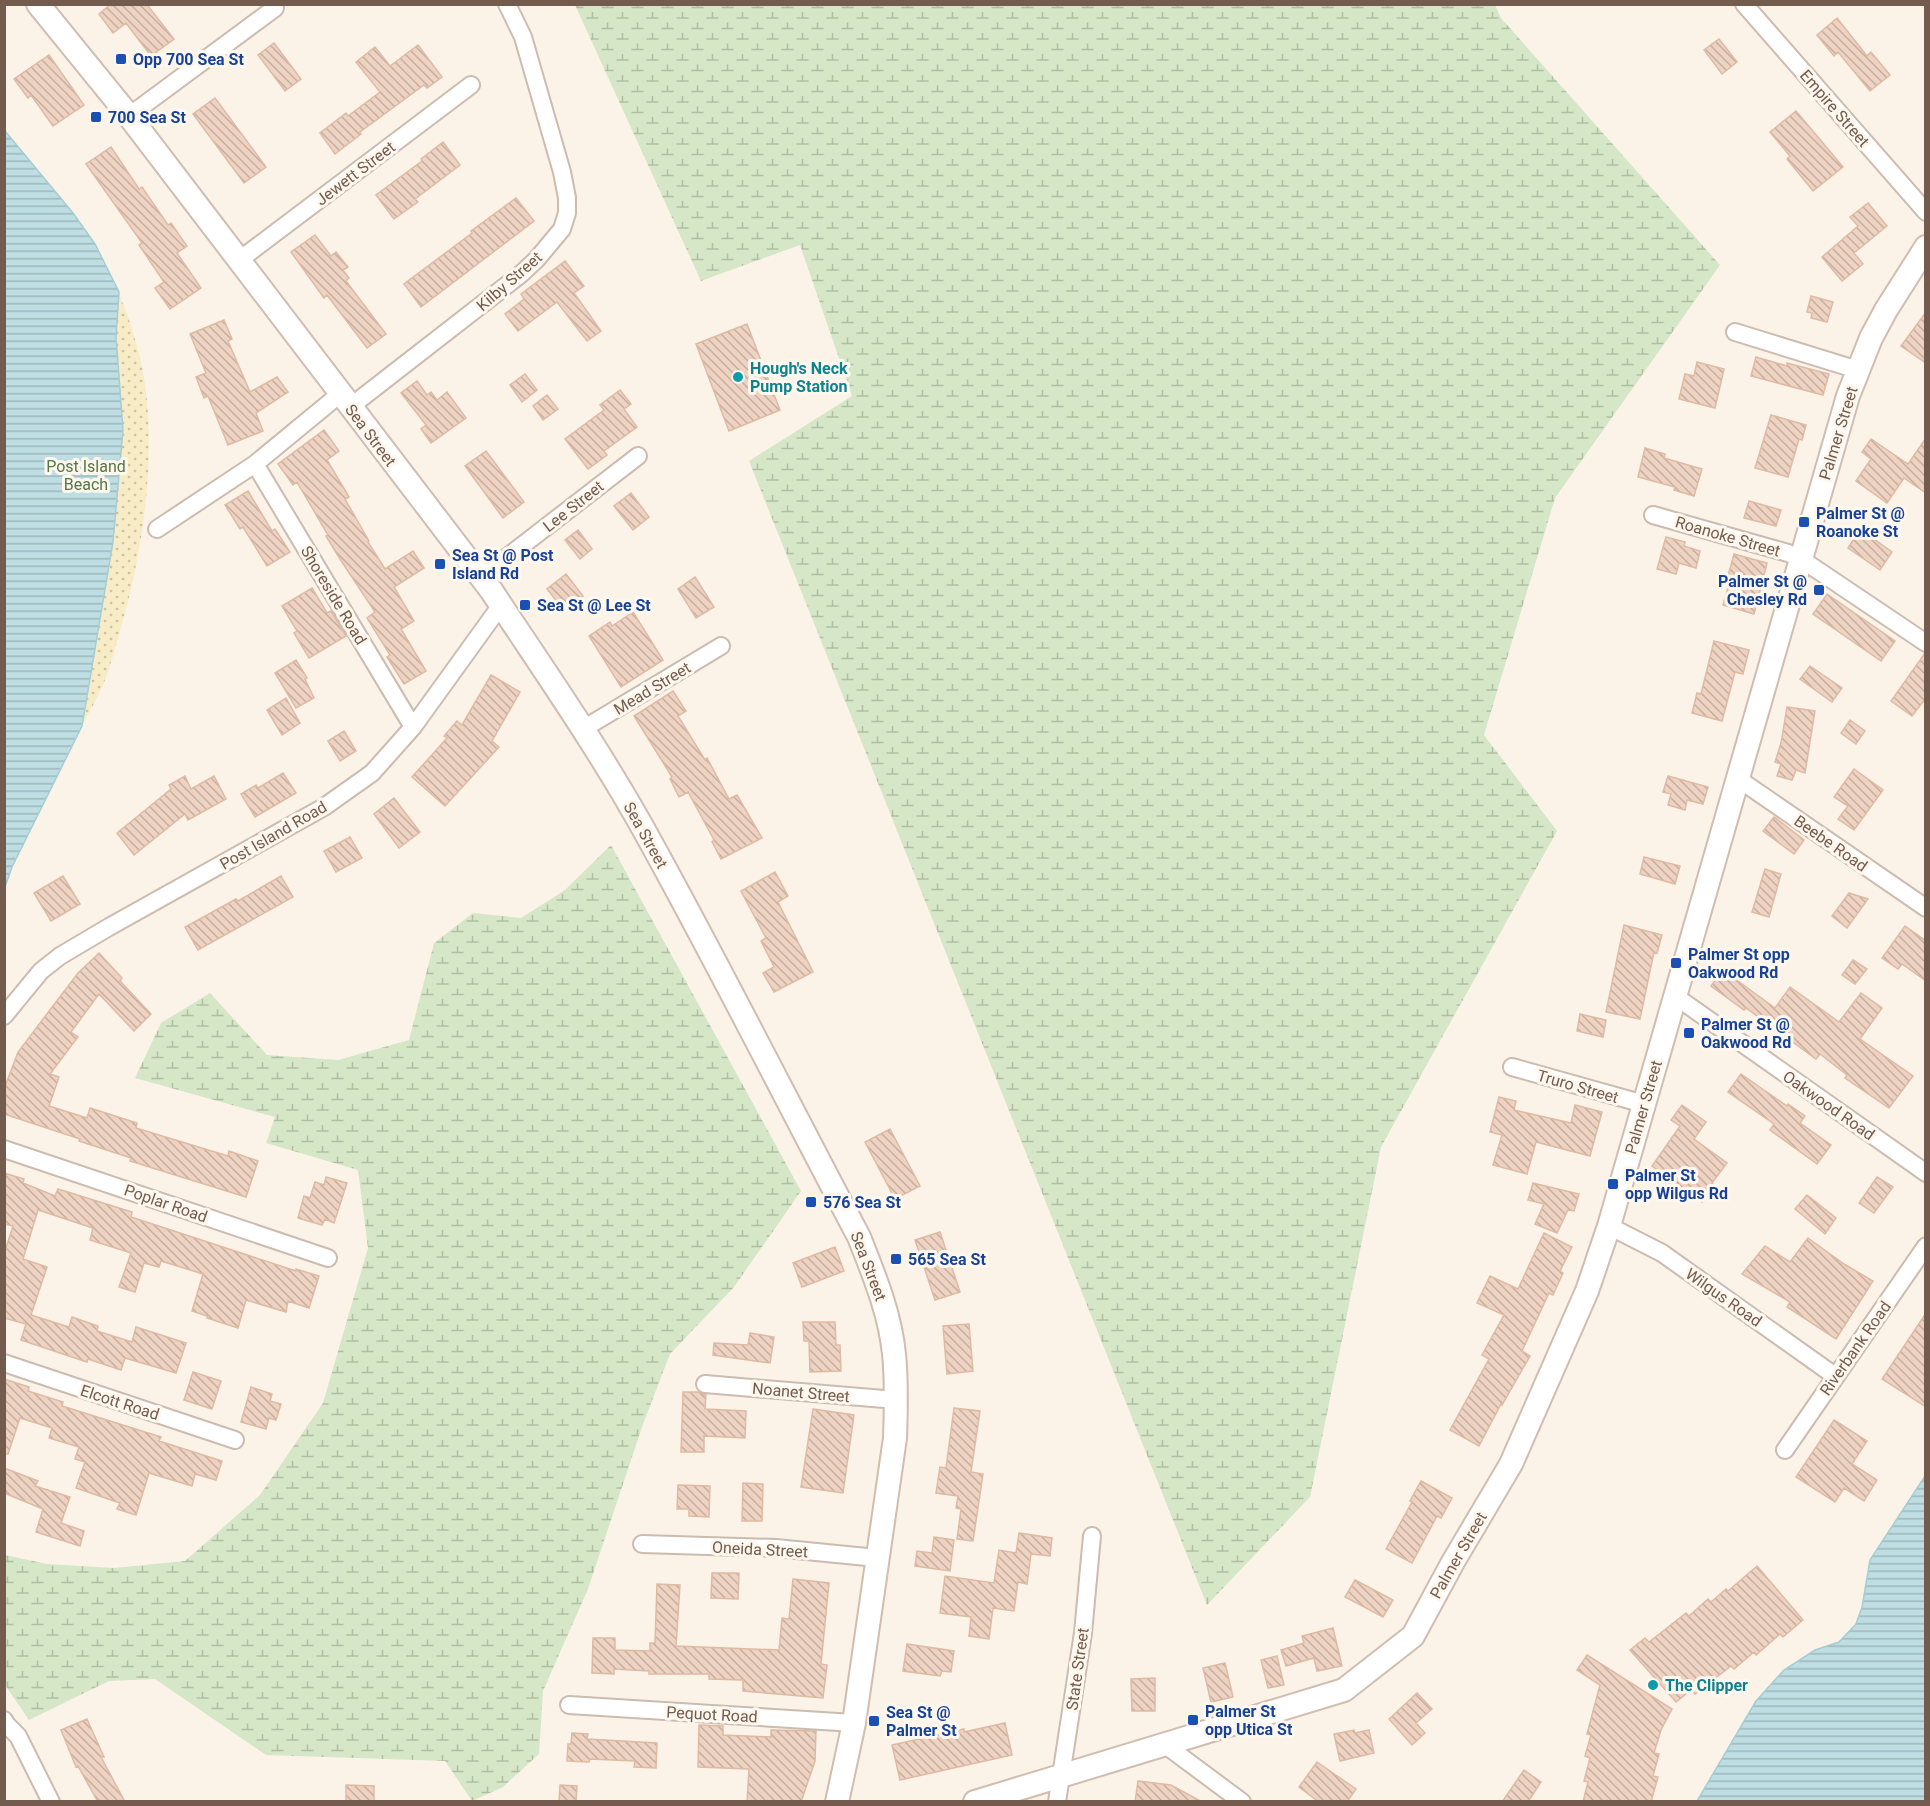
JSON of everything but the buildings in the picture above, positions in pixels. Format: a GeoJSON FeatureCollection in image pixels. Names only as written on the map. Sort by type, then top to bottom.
{"type":"FeatureCollection","features":[{"type":"Feature","properties":{"kind":"main road","name":"Sea Street"},"geometry":{"type":"LineString","coordinates":[[39,4],[129,116],[501,605],[583,729],[649,839],[859,1237],[878,1284],[887,1315],[894,1354],[896,1400],[894,1448],[854,1723],[837,1802]]}},
{"type":"Feature","properties":{"kind":"main road","name":"Palmer Street"},"geometry":{"type":"LineString","coordinates":[[975,1802],[1344,1690],[1413,1636],[1453,1562],[1511,1464],[1587,1291],[1609,1226],[1848,396],[1871,339],[1886,310],[1926,247]]}},
{"type":"Feature","properties":{"kind":"street","name":"Kilby Street"},"geometry":{"type":"LineString","coordinates":[[345,400],[521,274],[562,229],[567,213],[567,198],[562,172],[523,37],[507,4]]}},
{"type":"Feature","properties":{"kind":"street","name":"Empire Street"},"geometry":{"type":"LineString","coordinates":[[1744,4],[1926,212]]}},
{"type":"Feature","properties":{"kind":"street"},"geometry":{"type":"LineString","coordinates":[[129,116],[275,8]]}},
{"type":"Feature","properties":{"kind":"street","name":"Jewett Street"},"geometry":{"type":"LineString","coordinates":[[238,261],[471,85]]}},
{"type":"Feature","properties":{"kind":"street"},"geometry":{"type":"LineString","coordinates":[[1735,332],[1858,370]]}},
{"type":"Feature","properties":{"kind":"street"},"geometry":{"type":"LineString","coordinates":[[157,529],[255,464],[345,400]]}},
{"type":"Feature","properties":{"kind":"street","name":"Lee Street"},"geometry":{"type":"LineString","coordinates":[[480,578],[638,456]]}},
{"type":"Feature","properties":{"kind":"street","name":"Shoreside Road"},"geometry":{"type":"LineString","coordinates":[[255,464],[413,727]]}},
{"type":"Feature","properties":{"kind":"street","name":"Roanoke Street"},"geometry":{"type":"LineString","coordinates":[[1653,515],[1788,553],[1801,559],[1926,643]]}},
{"type":"Feature","properties":{"kind":"street","name":"Post Island Road"},"geometry":{"type":"LineString","coordinates":[[4,1016],[41,971],[60,956],[324,807],[372,773],[413,727],[501,605]]}},
{"type":"Feature","properties":{"kind":"street","name":"Mead Street"},"geometry":{"type":"LineString","coordinates":[[583,729],[721,646]]}},
{"type":"Feature","properties":{"kind":"street","name":"Beebe Road"},"geometry":{"type":"LineString","coordinates":[[1737,778],[1926,908]]}},
{"type":"Feature","properties":{"kind":"street","name":"Oakwood Road"},"geometry":{"type":"LineString","coordinates":[[1675,996],[1926,1173]]}},
{"type":"Feature","properties":{"kind":"street","name":"Truro Street"},"geometry":{"type":"LineString","coordinates":[[1512,1067],[1644,1104]]}},
{"type":"Feature","properties":{"kind":"street","name":"Poplar Road"},"geometry":{"type":"LineString","coordinates":[[4,1149],[328,1258]]}},
{"type":"Feature","properties":{"kind":"street","name":"Wilgus Road"},"geometry":{"type":"LineString","coordinates":[[1609,1226],[1662,1253],[1835,1376]]}},
{"type":"Feature","properties":{"kind":"street","name":"Riverbank Road"},"geometry":{"type":"LineString","coordinates":[[1785,1450],[1926,1246]]}},
{"type":"Feature","properties":{"kind":"street","name":"Elcott Road"},"geometry":{"type":"LineString","coordinates":[[4,1363],[235,1440]]}},
{"type":"Feature","properties":{"kind":"street","name":"Noanet Street"},"geometry":{"type":"LineString","coordinates":[[705,1384],[896,1400]]}},
{"type":"Feature","properties":{"kind":"street","name":"State Street"},"geometry":{"type":"LineString","coordinates":[[1057,1802],[1083,1633],[1092,1536]]}},
{"type":"Feature","properties":{"kind":"street","name":"Oneida Street"},"geometry":{"type":"LineString","coordinates":[[642,1544],[776,1548],[877,1558]]}},
{"type":"Feature","properties":{"kind":"street","name":"Pequot Road"},"geometry":{"type":"LineString","coordinates":[[569,1706],[854,1723]]}},
{"type":"Feature","properties":{"kind":"street"},"geometry":{"type":"LineString","coordinates":[[4,1720],[18,1736],[51,1802]]}},
{"type":"Feature","properties":{"kind":"street"},"geometry":{"type":"LineString","coordinates":[[1164,1744],[1242,1802]]}},
{"type":"Feature","properties":{"kind":"green space"},"geometry":{"type":"Polygon","coordinates":[[[575,5],[1495,5],[1501,18],[1720,265],[1555,498],[1484,735],[1557,831],[1381,1147],[1310,1497],[1207,1605],[749,461],[852,396],[800,245],[701,281],[575,5]]]}},
{"type":"Feature","properties":{"kind":"green space"},"geometry":{"type":"Polygon","coordinates":[[[611,845],[801,1191],[734,1287],[670,1354],[643,1424],[588,1589],[543,1691],[539,1754],[503,1787],[472,1801],[445,1761],[266,1755],[155,1679],[109,1681],[29,1720],[5,1685],[5,1555],[47,1564],[114,1568],[185,1561],[260,1495],[323,1403],[368,1248],[358,1170],[266,1143],[275,1117],[135,1078],[161,1023],[210,993],[267,1055],[338,1060],[409,1040],[434,943],[473,913],[521,918],[565,890],[611,845]]]}},
{"type":"Feature","properties":{"kind":"sand","name":"Post Island Beach"},"geometry":{"type":"Polygon","coordinates":[[[95,244],[123,304],[142,367],[147,398],[149,463],[142,530],[130,594],[106,678],[82,726],[4,677],[95,244]]]}},
{"type":"Feature","properties":{"kind":"water","name":"Post Island Beach"},"geometry":{"type":"Polygon","coordinates":[[[5,131],[73,213],[95,244],[119,292],[116,337],[123,430],[113,542],[82,726],[12,867],[5,887],[5,131]]]}},
{"type":"Feature","properties":{"kind":"water"},"geometry":{"type":"Polygon","coordinates":[[[1925,1476],[1925,1801],[1697,1801],[1756,1701],[1784,1670],[1815,1650],[1839,1642],[1856,1624],[1862,1607],[1870,1560],[1925,1476]]]}},
{"type":"Feature","properties":{"kind":"place","name":"Opp 700 Sea St"},"geometry":{"type":"Point","coordinates":[121,59]}},
{"type":"Feature","properties":{"kind":"place","name":"700 Sea St"},"geometry":{"type":"Point","coordinates":[96,117]}},
{"type":"Feature","properties":{"kind":"place","name":"Hough's Neck Pump Station"},"geometry":{"type":"Point","coordinates":[738,377]}},
{"type":"Feature","properties":{"kind":"place","name":"Palmer St @ Roanoke St"},"geometry":{"type":"Point","coordinates":[1804,522]}},
{"type":"Feature","properties":{"kind":"place","name":"Sea St @ Post Island Rd"},"geometry":{"type":"Point","coordinates":[440,564]}},
{"type":"Feature","properties":{"kind":"place","name":"Palmer St @ Chesley Rd"},"geometry":{"type":"Point","coordinates":[1819,590]}},
{"type":"Feature","properties":{"kind":"place","name":"Sea St @ Lee St"},"geometry":{"type":"Point","coordinates":[525,605]}},
{"type":"Feature","properties":{"kind":"place","name":"Palmer St opp Oakwood Rd"},"geometry":{"type":"Point","coordinates":[1676,963]}},
{"type":"Feature","properties":{"kind":"place","name":"Palmer St @ Oakwood Rd"},"geometry":{"type":"Point","coordinates":[1689,1033]}},
{"type":"Feature","properties":{"kind":"place","name":"Palmer St opp Wilgus Rd"},"geometry":{"type":"Point","coordinates":[1613,1184]}},
{"type":"Feature","properties":{"kind":"place","name":"576 Sea St"},"geometry":{"type":"Point","coordinates":[811,1202]}},
{"type":"Feature","properties":{"kind":"place","name":"565 Sea St"},"geometry":{"type":"Point","coordinates":[896,1259]}},
{"type":"Feature","properties":{"kind":"place","name":"The Clipper"},"geometry":{"type":"Point","coordinates":[1653,1685]}},
{"type":"Feature","properties":{"kind":"place","name":"Palmer St opp Utica St"},"geometry":{"type":"Point","coordinates":[1193,1720]}},
{"type":"Feature","properties":{"kind":"place","name":"Sea St @ Palmer St"},"geometry":{"type":"Point","coordinates":[874,1721]}}]}
